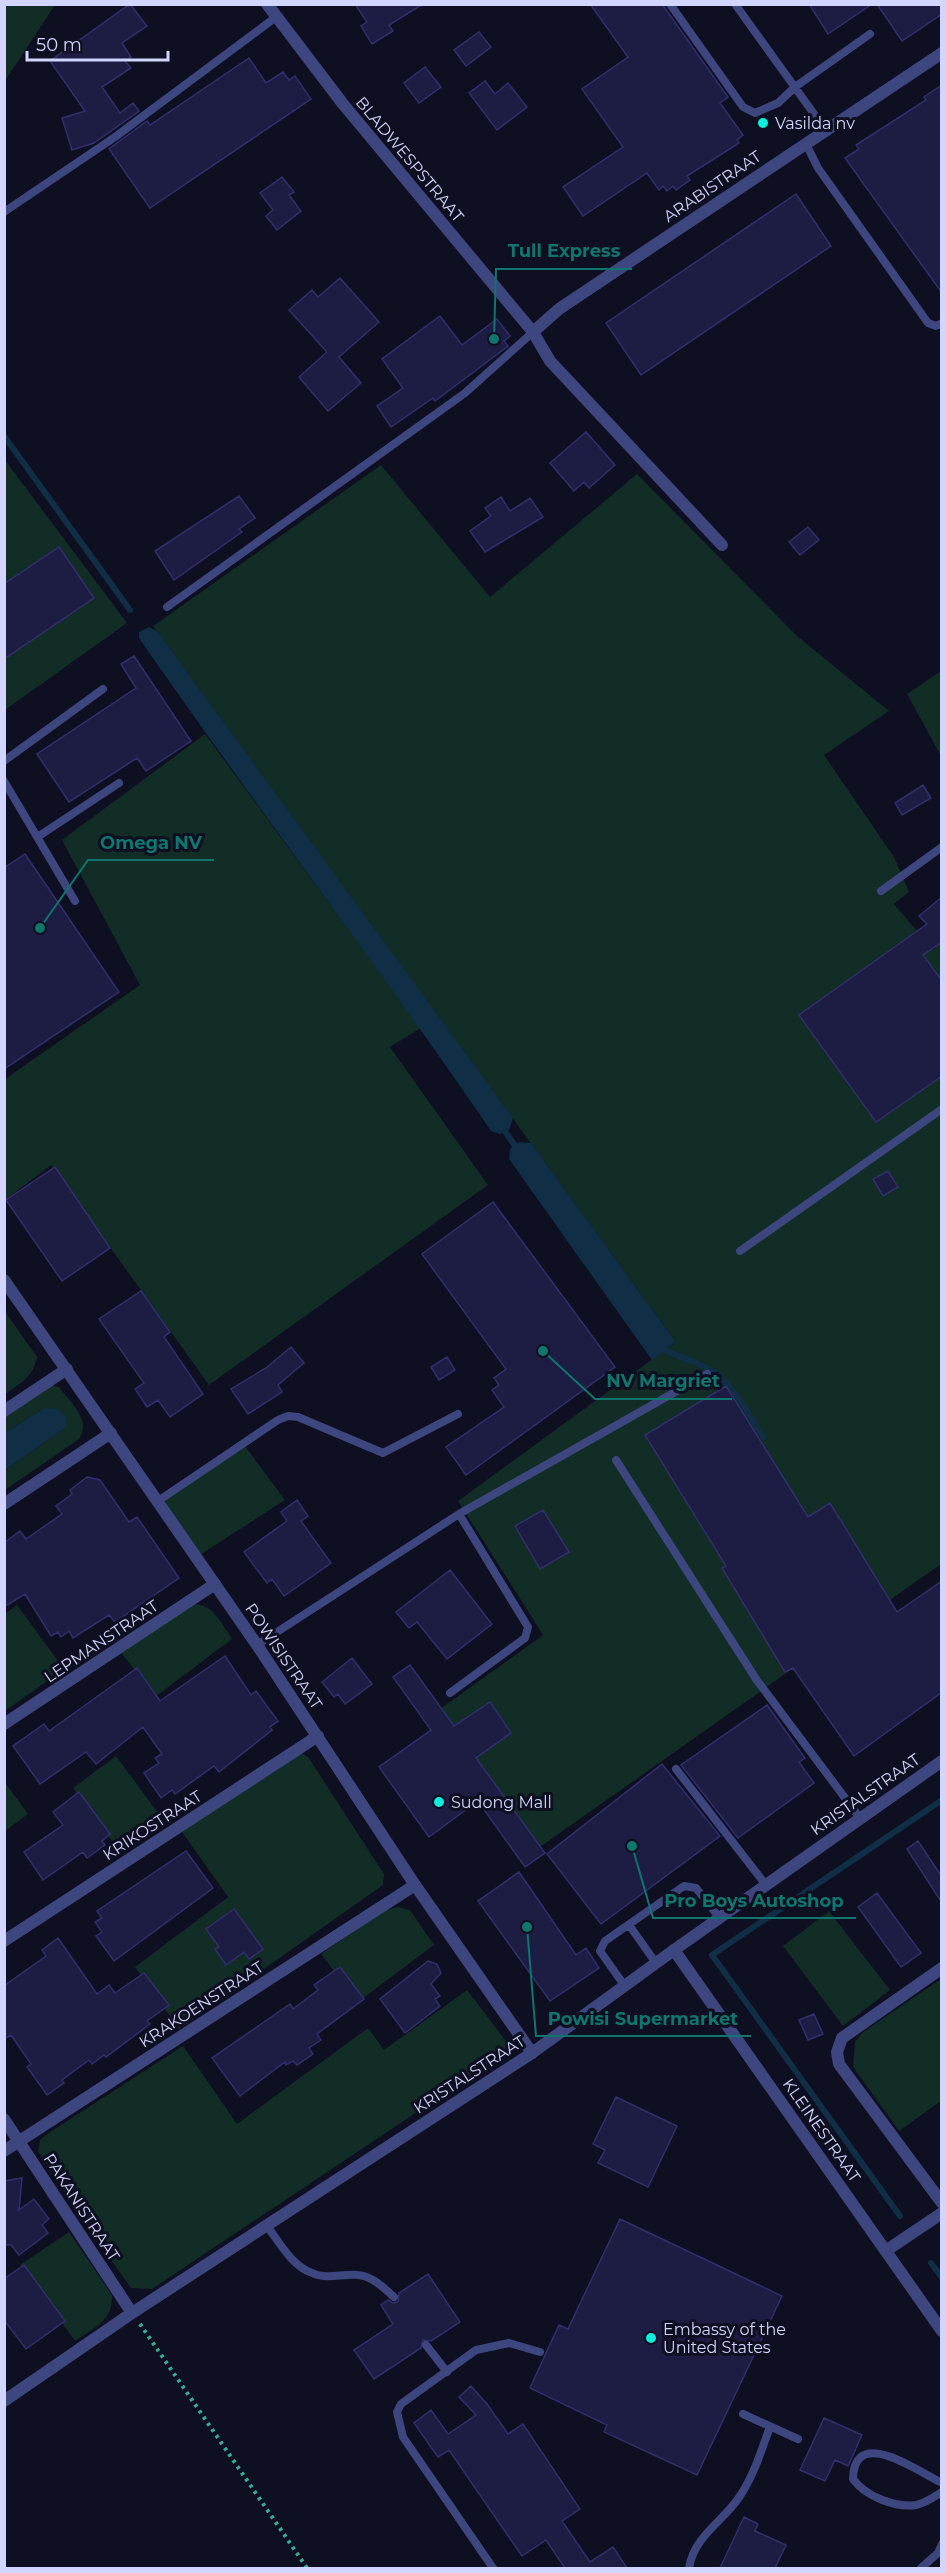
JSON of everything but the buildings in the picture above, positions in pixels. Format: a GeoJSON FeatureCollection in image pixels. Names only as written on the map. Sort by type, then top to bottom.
{"type":"FeatureCollection","features":[{"type":"Feature","properties":{"kind":"street","name":"BLADWESPSTRAAT"},"geometry":{"type":"LineString","coordinates":[[267,4],[343,104],[533,332],[557,370],[722,545]]}},
{"type":"Feature","properties":{"kind":"street","name":"ARABISTRAAT"},"geometry":{"type":"LineString","coordinates":[[533,332],[559,309],[942,53]]}},
{"type":"Feature","properties":{"kind":"street","name":"POWISISTRAAT"},"geometry":{"type":"LineString","coordinates":[[4,1280],[216,1584],[415,1885],[532,2054]]}},
{"type":"Feature","properties":{"kind":"street"},"geometry":{"type":"LineString","coordinates":[[4,1412],[67,1369]]}},
{"type":"Feature","properties":{"kind":"street"},"geometry":{"type":"LineString","coordinates":[[4,1504],[111,1433]]}},
{"type":"Feature","properties":{"kind":"street","name":"LEPMANSTRAAT"},"geometry":{"type":"LineString","coordinates":[[4,1724],[216,1584]]}},
{"type":"Feature","properties":{"kind":"street","name":"KRIKOSTRAAT"},"geometry":{"type":"LineString","coordinates":[[4,1941],[318,1736]]}},
{"type":"Feature","properties":{"kind":"street","name":"KRISTALSTRAAT"},"geometry":{"type":"LineString","coordinates":[[4,2401],[132,2313],[532,2054],[719,1917],[942,1761]]}},
{"type":"Feature","properties":{"kind":"street","name":"KRAKOENSTRAAT"},"geometry":{"type":"LineString","coordinates":[[4,2151],[415,1885]]}},
{"type":"Feature","properties":{"kind":"street","name":"KLEINESTRAAT"},"geometry":{"type":"LineString","coordinates":[[674,1950],[942,2331]]}},
{"type":"Feature","properties":{"kind":"street"},"geometry":{"type":"LineString","coordinates":[[942,1968],[842,2038],[837,2052],[839,2064],[942,2203]]}},
{"type":"Feature","properties":{"kind":"street","name":"PAKANISTRAAT"},"geometry":{"type":"LineString","coordinates":[[4,2119],[132,2313]]}},
{"type":"Feature","properties":{"kind":"street"},"geometry":{"type":"LineString","coordinates":[[887,2250],[942,2213]]}},
{"type":"Feature","properties":{"kind":"lane"},"geometry":{"type":"LineString","coordinates":[[670,4],[743,107],[755,113],[778,103],[795,87],[870,34]]}},
{"type":"Feature","properties":{"kind":"lane"},"geometry":{"type":"LineString","coordinates":[[735,4],[827,132]]}},
{"type":"Feature","properties":{"kind":"lane"},"geometry":{"type":"LineString","coordinates":[[4,212],[115,137],[276,17]]}},
{"type":"Feature","properties":{"kind":"lane"},"geometry":{"type":"LineString","coordinates":[[806,144],[818,168],[928,323],[936,326],[942,323]]}},
{"type":"Feature","properties":{"kind":"lane"},"geometry":{"type":"LineString","coordinates":[[167,607],[465,393],[533,332]]}},
{"type":"Feature","properties":{"kind":"lane"},"geometry":{"type":"LineString","coordinates":[[4,761],[104,689]]}},
{"type":"Feature","properties":{"kind":"lane"},"geometry":{"type":"LineString","coordinates":[[4,781],[39,836],[75,901]]}},
{"type":"Feature","properties":{"kind":"lane"},"geometry":{"type":"LineString","coordinates":[[39,836],[118,783]]}},
{"type":"Feature","properties":{"kind":"lane"},"geometry":{"type":"LineString","coordinates":[[881,891],[942,847]]}},
{"type":"Feature","properties":{"kind":"lane"},"geometry":{"type":"LineString","coordinates":[[740,1251],[942,1109]]}},
{"type":"Feature","properties":{"kind":"lane"},"geometry":{"type":"LineString","coordinates":[[257,1645],[459,1514],[707,1374]]}},
{"type":"Feature","properties":{"kind":"lane"},"geometry":{"type":"LineString","coordinates":[[158,1501],[278,1420],[288,1416],[298,1417],[383,1453],[458,1414]]}},
{"type":"Feature","properties":{"kind":"lane"},"geometry":{"type":"LineString","coordinates":[[616,1460],[756,1679],[860,1818]]}},
{"type":"Feature","properties":{"kind":"lane"},"geometry":{"type":"LineString","coordinates":[[450,1693],[525,1638],[528,1632],[528,1627],[459,1514]]}},
{"type":"Feature","properties":{"kind":"lane"},"geometry":{"type":"LineString","coordinates":[[676,1769],[766,1885]]}},
{"type":"Feature","properties":{"kind":"lane"},"geometry":{"type":"LineString","coordinates":[[624,1985],[600,1951],[605,1941],[684,1886],[690,1885],[696,1888],[719,1917]]}},
{"type":"Feature","properties":{"kind":"lane"},"geometry":{"type":"LineString","coordinates":[[629,1925],[656,1963]]}},
{"type":"Feature","properties":{"kind":"lane"},"geometry":{"type":"LineString","coordinates":[[267,2226],[299,2266],[312,2274],[338,2277],[357,2274],[369,2278],[394,2297]]}},
{"type":"Feature","properties":{"kind":"lane"},"geometry":{"type":"LineString","coordinates":[[493,2568],[399,2429],[398,2412],[401,2404],[476,2350],[509,2343],[540,2352]]}},
{"type":"Feature","properties":{"kind":"lane"},"geometry":{"type":"LineString","coordinates":[[426,2345],[447,2372]]}},
{"type":"Feature","properties":{"kind":"lane"},"geometry":{"type":"LineString","coordinates":[[742,2414],[798,2439]]}},
{"type":"Feature","properties":{"kind":"lane"},"geometry":{"type":"LineString","coordinates":[[688,2568],[691,2557],[700,2542],[739,2498],[754,2470],[770,2427]]}},
{"type":"Feature","properties":{"kind":"lane"},"geometry":{"type":"LineString","coordinates":[[942,2483],[878,2453],[863,2454],[857,2460],[853,2474],[853,2480],[861,2488],[891,2503],[915,2505],[942,2493]]}},
{"type":"Feature","properties":{"kind":"lane"},"geometry":{"type":"LineString","coordinates":[[921,2568],[938,2553],[942,2544]]}},
{"type":"Feature","properties":{"kind":"path"},"geometry":{"type":"LineString","coordinates":[[132,2313],[307,2568]]}},
{"type":"Feature","properties":{"kind":"green space"},"geometry":{"type":"Polygon","coordinates":[[[4,5],[55,5],[5,81],[4,5]]]}},
{"type":"Feature","properties":{"kind":"green space"},"geometry":{"type":"Polygon","coordinates":[[[4,459],[127,623],[5,710],[4,710],[4,459]]]}},
{"type":"Feature","properties":{"kind":"green space"},"geometry":{"type":"Polygon","coordinates":[[[381,465],[490,597],[637,474],[797,636],[889,711],[824,755],[894,857],[909,892],[894,904],[933,950],[941,943],[941,1564],[540,1847],[440,1709],[543,1635],[458,1501],[676,1342],[153,626],[381,465]]]}},
{"type":"Feature","properties":{"kind":"green space"},"geometry":{"type":"Polygon","coordinates":[[[941,671],[941,756],[907,694],[941,671]]]}},
{"type":"Feature","properties":{"kind":"green space"},"geometry":{"type":"Polygon","coordinates":[[[205,734],[421,1028],[390,1047],[488,1185],[209,1385],[51,1165],[5,1200],[5,1079],[140,985],[62,840],[205,734]]]}},
{"type":"Feature","properties":{"kind":"green space"},"geometry":{"type":"Polygon","coordinates":[[[4,1310],[37,1357],[30,1374],[5,1394],[4,1310]]]}},
{"type":"Feature","properties":{"kind":"green space"},"geometry":{"type":"Polygon","coordinates":[[[51,1385],[59,1387],[82,1418],[82,1432],[79,1439],[5,1490],[5,1470],[65,1428],[44,1408],[5,1433],[5,1413],[51,1385]]]}},
{"type":"Feature","properties":{"kind":"green space"},"geometry":{"type":"Polygon","coordinates":[[[245,1446],[285,1500],[200,1555],[164,1505],[167,1498],[245,1446]]]}},
{"type":"Feature","properties":{"kind":"green space"},"geometry":{"type":"Polygon","coordinates":[[[192,1604],[211,1610],[232,1639],[155,1697],[120,1651],[192,1604]]]}},
{"type":"Feature","properties":{"kind":"green space"},"geometry":{"type":"Polygon","coordinates":[[[17,1605],[64,1669],[5,1711],[5,1614],[17,1605]]]}},
{"type":"Feature","properties":{"kind":"green space"},"geometry":{"type":"Polygon","coordinates":[[[300,1752],[308,1757],[384,1874],[383,1885],[179,2029],[135,1967],[228,1897],[180,1829],[300,1752]]]}},
{"type":"Feature","properties":{"kind":"green space"},"geometry":{"type":"Polygon","coordinates":[[[116,1756],[161,1817],[118,1849],[73,1788],[116,1756]]]}},
{"type":"Feature","properties":{"kind":"green space"},"geometry":{"type":"Polygon","coordinates":[[[4,1781],[28,1814],[5,1831],[4,1830],[4,1781]]]}},
{"type":"Feature","properties":{"kind":"green space"},"geometry":{"type":"Polygon","coordinates":[[[398,1907],[410,1910],[434,1945],[358,2002],[321,1954],[385,1910],[398,1907]]]}},
{"type":"Feature","properties":{"kind":"green space"},"geometry":{"type":"Polygon","coordinates":[[[829,1911],[890,1990],[843,2026],[783,1946],[829,1911]]]}},
{"type":"Feature","properties":{"kind":"green space"},"geometry":{"type":"Polygon","coordinates":[[[941,1979],[941,2101],[899,2131],[853,2067],[855,2042],[863,2032],[941,1979]]]}},
{"type":"Feature","properties":{"kind":"green space"},"geometry":{"type":"Polygon","coordinates":[[[467,1990],[509,2045],[504,2054],[152,2289],[131,2288],[83,2221],[38,2151],[40,2140],[50,2132],[183,2046],[237,2124],[368,2028],[384,2050],[467,1990]]]}},
{"type":"Feature","properties":{"kind":"green space"},"geometry":{"type":"Polygon","coordinates":[[[69,2232],[112,2295],[106,2318],[75,2341],[20,2265],[69,2232]]]}},
{"type":"Feature","properties":{"kind":"water"},"geometry":{"type":"Polygon","coordinates":[[[149,627],[157,631],[513,1118],[509,1130],[500,1134],[491,1131],[226,762],[139,638],[139,632],[149,627]]]}},
{"type":"Feature","properties":{"kind":"water"},"geometry":{"type":"Polygon","coordinates":[[[519,1142],[531,1143],[676,1342],[652,1360],[509,1159],[510,1149],[519,1142]]]}},
{"type":"Feature","properties":{"kind":"water"},"geometry":{"type":"Polygon","coordinates":[[[44,1408],[58,1409],[67,1418],[65,1428],[5,1470],[5,1433],[44,1408]]]}},
{"type":"Feature","properties":{"kind":"waterway"},"geometry":{"type":"LineString","coordinates":[[4,436],[130,610]]}},
{"type":"Feature","properties":{"kind":"waterway"},"geometry":{"type":"LineString","coordinates":[[502,1127],[518,1150]]}},
{"type":"Feature","properties":{"kind":"waterway"},"geometry":{"type":"LineString","coordinates":[[660,1348],[703,1366],[722,1379],[738,1397],[763,1437]]}},
{"type":"Feature","properties":{"kind":"waterway"},"geometry":{"type":"LineString","coordinates":[[900,2216],[712,1955],[942,1800]]}},
{"type":"Feature","properties":{"kind":"waterway"},"geometry":{"type":"LineString","coordinates":[[931,2263],[942,2278]]}},
{"type":"Feature","properties":{"kind":"place","name":"Vasilda nv"},"geometry":{"type":"Point","coordinates":[763,123]}},
{"type":"Feature","properties":{"kind":"place","name":"Tull Express"},"geometry":{"type":"Point","coordinates":[494,339]}},
{"type":"Feature","properties":{"kind":"place","name":"Omega NV"},"geometry":{"type":"Point","coordinates":[40,928]}},
{"type":"Feature","properties":{"kind":"place","name":"NV Margriet"},"geometry":{"type":"Point","coordinates":[543,1351]}},
{"type":"Feature","properties":{"kind":"place","name":"Sudong Mall"},"geometry":{"type":"Point","coordinates":[439,1802]}},
{"type":"Feature","properties":{"kind":"place","name":"Pro Boys Autoshop"},"geometry":{"type":"Point","coordinates":[632,1846]}},
{"type":"Feature","properties":{"kind":"place","name":"Powisi Supermarket"},"geometry":{"type":"Point","coordinates":[527,1927]}},
{"type":"Feature","properties":{"kind":"place","name":"Embassy of the United States"},"geometry":{"type":"Point","coordinates":[651,2338]}}]}
